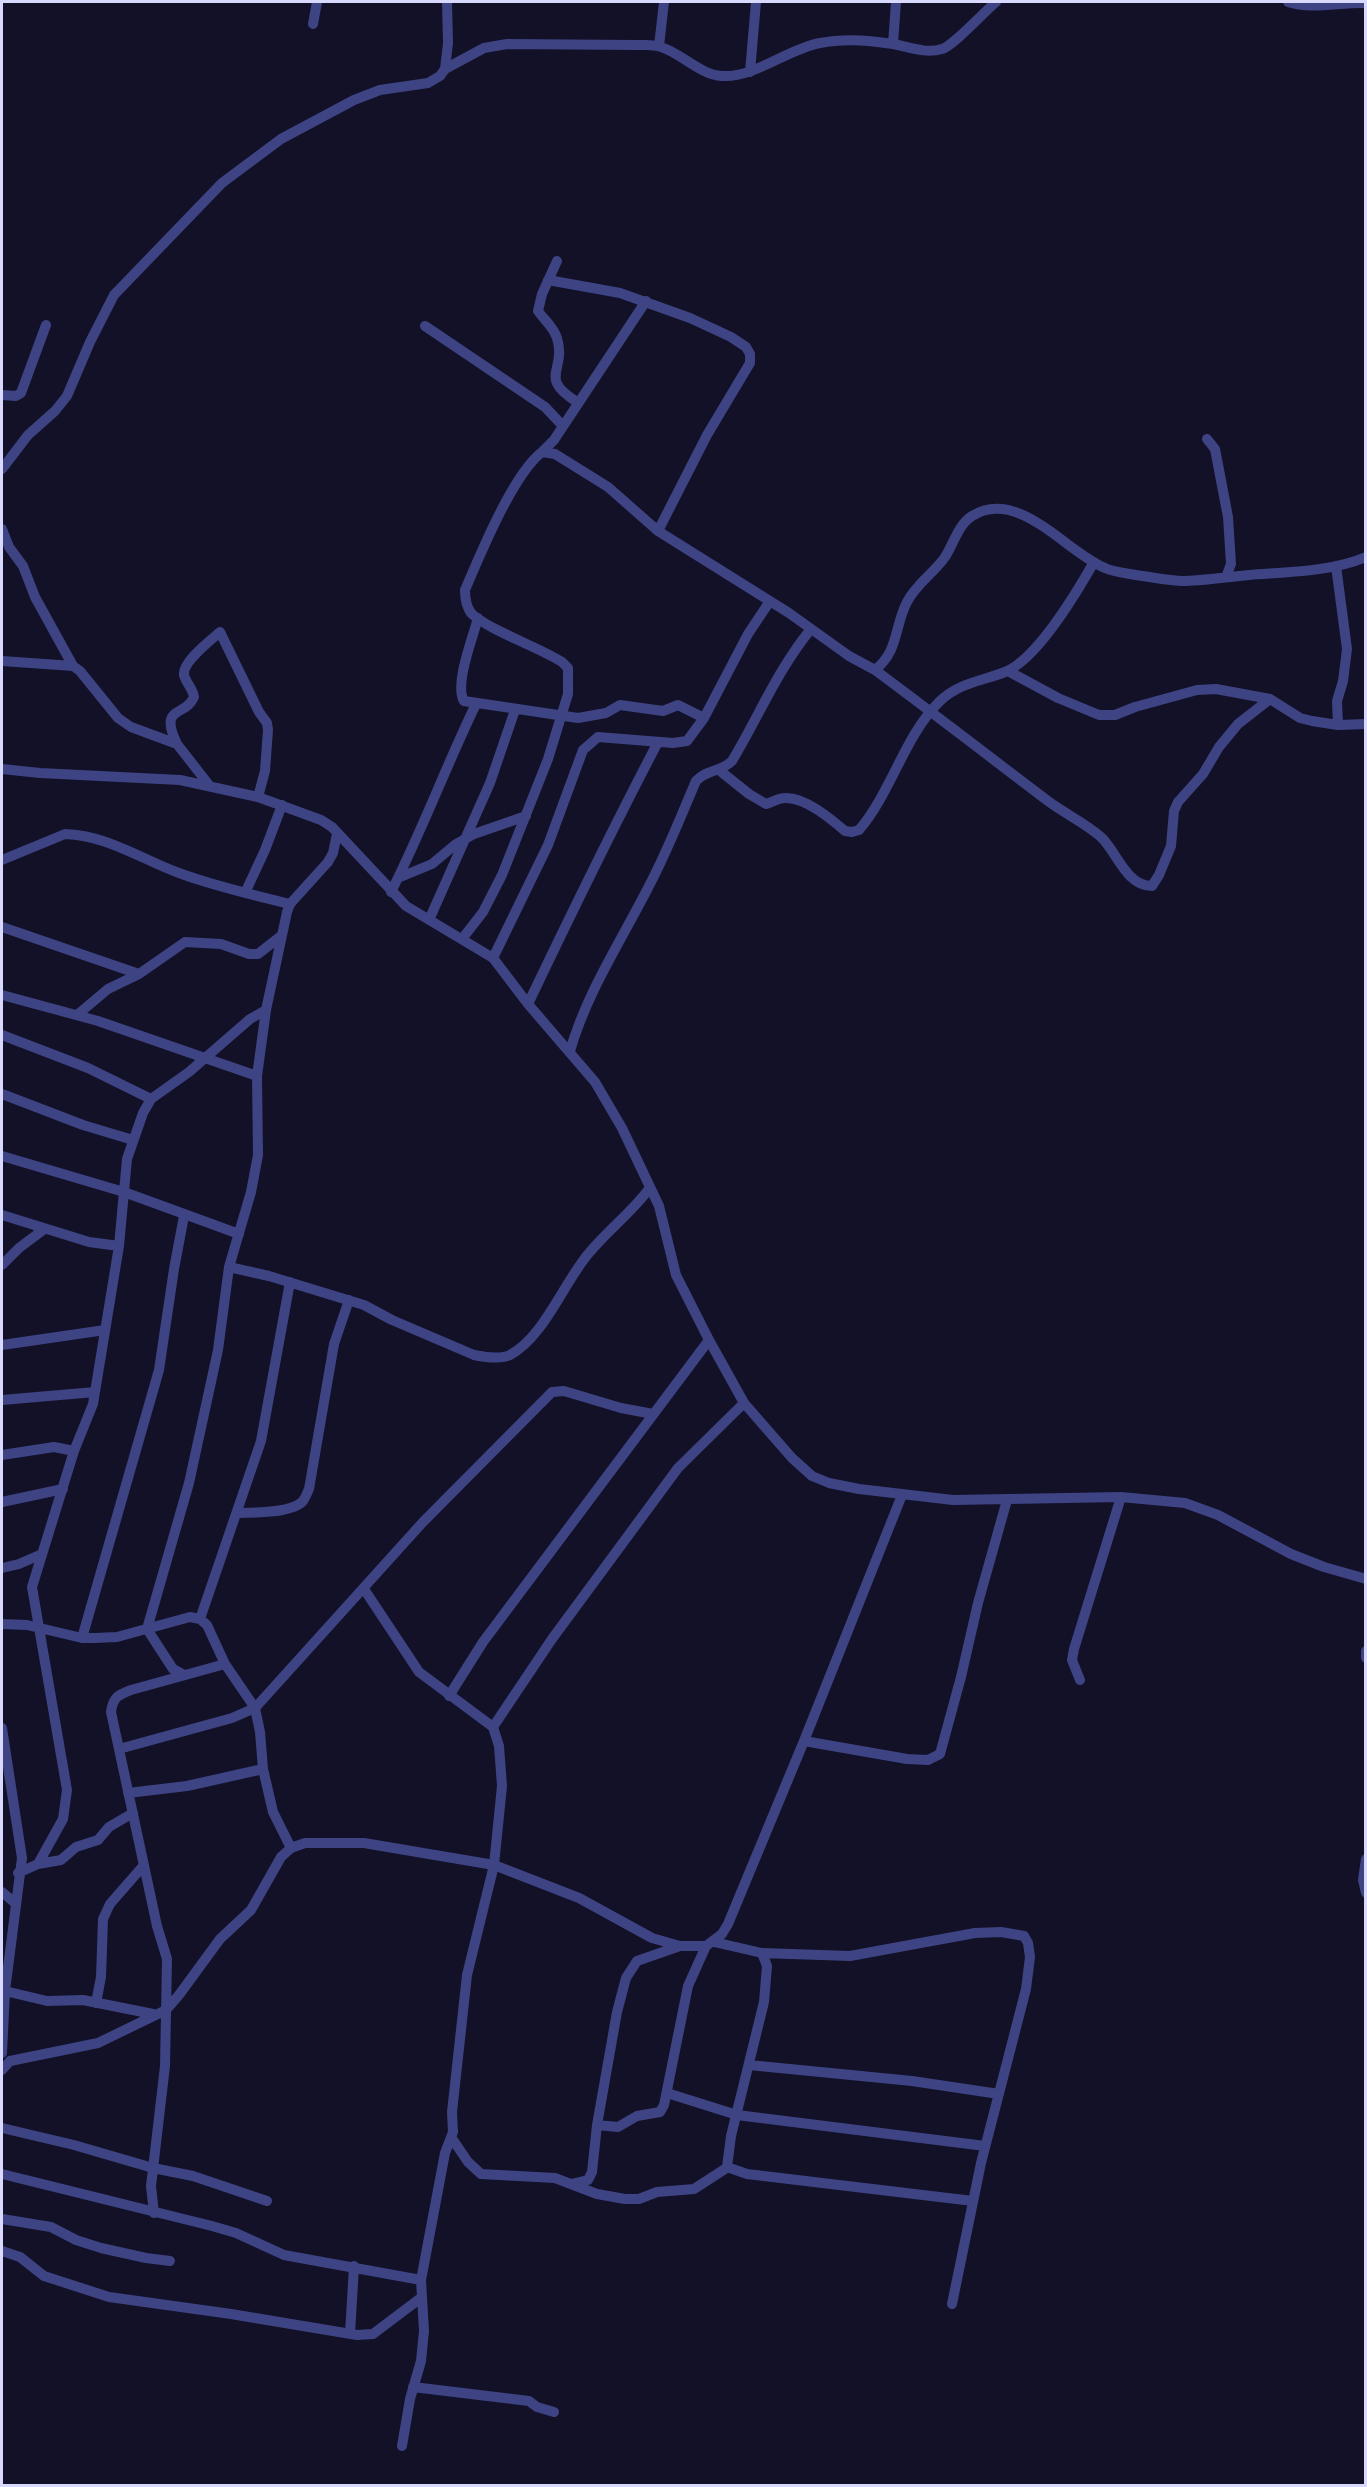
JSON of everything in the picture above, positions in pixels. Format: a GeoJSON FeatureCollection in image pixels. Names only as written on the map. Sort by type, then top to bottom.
{"type":"FeatureCollection","features":[{"type":"Feature","properties":{"kind":"street"},"geometry":{"type":"LineString","coordinates":[[313,24],[317,2]]}},
{"type":"Feature","properties":{"kind":"street"},"geometry":{"type":"LineString","coordinates":[[445,69],[448,44],[447,2]]}},
{"type":"Feature","properties":{"kind":"street"},"geometry":{"type":"LineString","coordinates":[[659,46],[664,2]]}},
{"type":"Feature","properties":{"kind":"street"},"geometry":{"type":"LineString","coordinates":[[750,72],[756,2]]}},
{"type":"Feature","properties":{"kind":"street"},"geometry":{"type":"LineString","coordinates":[[893,44],[896,2]]}},
{"type":"Feature","properties":{"kind":"street"},"geometry":{"type":"LineString","coordinates":[[2,469],[28,435],[55,411],[67,396],[90,342],[114,295],[222,183],[281,139],[354,100],[380,90],[428,83],[440,76],[445,69],[484,48],[507,44],[659,46],[718,76],[750,72],[794,50],[819,43],[847,40],[893,44],[918,50],[939,50],[951,46],[971,23],[996,2]]}},
{"type":"Feature","properties":{"kind":"street"},"geometry":{"type":"LineString","coordinates":[[1288,2],[1314,6],[1339,2],[1365,3]]}},
{"type":"Feature","properties":{"kind":"street"},"geometry":{"type":"LineString","coordinates":[[557,261],[538,311],[552,327],[559,346],[554,380],[564,394],[577,402]]}},
{"type":"Feature","properties":{"kind":"street"},"geometry":{"type":"LineString","coordinates":[[548,280],[646,301],[731,337],[746,346],[750,354],[750,363],[707,435],[658,531]]}},
{"type":"Feature","properties":{"kind":"street"},"geometry":{"type":"LineString","coordinates":[[462,939],[483,912],[494,893],[526,816],[562,715],[569,678],[568,668],[562,662],[478,618],[467,607],[465,590],[489,536],[529,465],[554,440],[646,301]]}},
{"type":"Feature","properties":{"kind":"street"},"geometry":{"type":"LineString","coordinates":[[2,395],[16,396],[21,393],[46,325]]}},
{"type":"Feature","properties":{"kind":"street"},"geometry":{"type":"LineString","coordinates":[[425,326],[545,407],[562,425]]}},
{"type":"Feature","properties":{"kind":"street"},"geometry":{"type":"LineString","coordinates":[[1207,439],[1215,449],[1228,518],[1231,564],[1226,577]]}},
{"type":"Feature","properties":{"kind":"street"},"geometry":{"type":"LineString","coordinates":[[542,452],[555,454],[608,487],[658,531],[771,601],[849,656],[875,670],[1057,808],[1101,837],[1140,884],[1152,886],[1159,874],[1171,846],[1174,811],[1178,802],[1203,774],[1219,747],[1238,724],[1270,699]]}},
{"type":"Feature","properties":{"kind":"street"},"geometry":{"type":"LineString","coordinates":[[875,670],[890,655],[907,602],[921,582],[944,558],[962,525],[978,512],[996,508],[1018,513],[1037,523],[1094,562],[1118,572],[1163,579],[1182,581],[1336,566],[1365,557]]}},
{"type":"Feature","properties":{"kind":"street"},"geometry":{"type":"LineString","coordinates":[[2,529],[9,547],[23,566],[35,597],[74,666],[81,671],[118,718],[131,727],[177,744]]}},
{"type":"Feature","properties":{"kind":"street"},"geometry":{"type":"LineString","coordinates":[[719,770],[748,794],[766,804],[782,798],[791,798],[805,804],[845,831],[860,830],[931,712],[941,700],[970,682],[1008,671],[1033,650],[1073,598],[1094,562]]}},
{"type":"Feature","properties":{"kind":"street"},"geometry":{"type":"LineString","coordinates":[[1336,566],[1347,649],[1337,701],[1338,725]]}},
{"type":"Feature","properties":{"kind":"street"},"geometry":{"type":"LineString","coordinates":[[493,958],[548,845],[583,750],[598,737],[673,743],[687,741],[704,718],[748,634],[771,601]]}},
{"type":"Feature","properties":{"kind":"street"},"geometry":{"type":"LineString","coordinates":[[478,618],[460,683],[460,694],[464,701],[515,710],[592,717],[606,713],[620,705],[663,711],[678,705],[704,718]]}},
{"type":"Feature","properties":{"kind":"street"},"geometry":{"type":"LineString","coordinates":[[570,1051],[578,1022],[592,990],[651,883],[696,781],[709,771],[726,768],[786,661],[811,628]]}},
{"type":"Feature","properties":{"kind":"street"},"geometry":{"type":"LineString","coordinates":[[209,785],[177,744],[171,732],[171,719],[194,697],[184,676],[185,668],[220,632],[259,712],[267,723],[265,771],[258,797]]}},
{"type":"Feature","properties":{"kind":"street"},"geometry":{"type":"LineString","coordinates":[[2,661],[74,666]]}},
{"type":"Feature","properties":{"kind":"street"},"geometry":{"type":"LineString","coordinates":[[1008,671],[1058,698],[1091,712],[1108,716],[1197,690],[1216,689],[1270,699],[1300,718],[1338,725],[1365,724]]}},
{"type":"Feature","properties":{"kind":"street"},"geometry":{"type":"LineString","coordinates":[[391,892],[476,704]]}},
{"type":"Feature","properties":{"kind":"street"},"geometry":{"type":"LineString","coordinates":[[429,920],[490,783],[515,710]]}},
{"type":"Feature","properties":{"kind":"street"},"geometry":{"type":"LineString","coordinates":[[528,1004],[575,910],[606,841],[658,742]]}},
{"type":"Feature","properties":{"kind":"street"},"geometry":{"type":"LineString","coordinates":[[2,769],[180,780],[258,797],[321,820],[332,827],[405,906],[493,958],[528,1004],[595,1082],[609,1103],[663,1219],[676,1275],[744,1403],[792,1458],[820,1480],[858,1489],[953,1500],[1121,1497],[1162,1499],[1185,1503],[1218,1515],[1291,1554],[1365,1579]]}},
{"type":"Feature","properties":{"kind":"street"},"geometry":{"type":"LineString","coordinates":[[245,893],[282,805]]}},
{"type":"Feature","properties":{"kind":"street"},"geometry":{"type":"LineString","coordinates":[[398,878],[432,864],[465,839],[526,816]]}},
{"type":"Feature","properties":{"kind":"street"},"geometry":{"type":"LineString","coordinates":[[2,860],[65,834],[75,834],[127,849],[178,873],[290,904]]}},
{"type":"Feature","properties":{"kind":"street"},"geometry":{"type":"LineString","coordinates":[[184,1675],[173,1670],[147,1629],[189,1483],[218,1350],[229,1267],[258,1155],[257,1076],[266,1010],[281,936],[290,904],[328,862],[333,853],[337,834]]}},
{"type":"Feature","properties":{"kind":"street"},"geometry":{"type":"LineString","coordinates":[[2,927],[139,974]]}},
{"type":"Feature","properties":{"kind":"street"},"geometry":{"type":"LineString","coordinates":[[77,1015],[108,989],[139,974],[185,942],[211,942],[249,954],[258,954],[281,936]]}},
{"type":"Feature","properties":{"kind":"street"},"geometry":{"type":"LineString","coordinates":[[2,995],[149,1037],[257,1076]]}},
{"type":"Feature","properties":{"kind":"street"},"geometry":{"type":"LineString","coordinates":[[38,1864],[63,1819],[68,1790],[32,1587],[74,1451],[93,1404],[119,1246],[127,1159],[142,1113],[151,1099],[206,1058],[250,1019],[266,1010]]}},
{"type":"Feature","properties":{"kind":"street"},"geometry":{"type":"LineString","coordinates":[[2,1035],[88,1068],[151,1099]]}},
{"type":"Feature","properties":{"kind":"street"},"geometry":{"type":"LineString","coordinates":[[2,1094],[83,1125],[133,1140]]}},
{"type":"Feature","properties":{"kind":"street"},"geometry":{"type":"LineString","coordinates":[[2,1156],[124,1192],[238,1234]]}},
{"type":"Feature","properties":{"kind":"street"},"geometry":{"type":"LineString","coordinates":[[229,1267],[349,1300],[474,1355],[508,1356],[522,1347],[540,1326],[589,1252],[636,1206],[649,1189]]}},
{"type":"Feature","properties":{"kind":"street"},"geometry":{"type":"LineString","coordinates":[[2,1215],[43,1230],[89,1242],[119,1246]]}},
{"type":"Feature","properties":{"kind":"street"},"geometry":{"type":"LineString","coordinates":[[82,1638],[159,1370],[184,1216]]}},
{"type":"Feature","properties":{"kind":"street"},"geometry":{"type":"LineString","coordinates":[[2,1265],[19,1248],[43,1230]]}},
{"type":"Feature","properties":{"kind":"street"},"geometry":{"type":"LineString","coordinates":[[201,1619],[261,1441],[290,1282]]}},
{"type":"Feature","properties":{"kind":"street"},"geometry":{"type":"LineString","coordinates":[[238,1513],[271,1512],[298,1505],[306,1497],[334,1344],[349,1300]]}},
{"type":"Feature","properties":{"kind":"street"},"geometry":{"type":"LineString","coordinates":[[2,1345],[56,1335],[105,1330]]}},
{"type":"Feature","properties":{"kind":"street"},"geometry":{"type":"LineString","coordinates":[[449,1696],[483,1642],[709,1340]]}},
{"type":"Feature","properties":{"kind":"street"},"geometry":{"type":"LineString","coordinates":[[119,1749],[232,1718],[255,1708],[423,1522],[552,1392],[564,1391],[621,1408],[653,1414]]}},
{"type":"Feature","properties":{"kind":"street"},"geometry":{"type":"LineString","coordinates":[[2,1400],[95,1392]]}},
{"type":"Feature","properties":{"kind":"street"},"geometry":{"type":"LineString","coordinates":[[494,1727],[552,1639],[678,1468],[744,1403]]}},
{"type":"Feature","properties":{"kind":"street"},"geometry":{"type":"LineString","coordinates":[[2,1455],[54,1447],[74,1451]]}},
{"type":"Feature","properties":{"kind":"street"},"geometry":{"type":"LineString","coordinates":[[2,1502],[63,1489]]}},
{"type":"Feature","properties":{"kind":"street"},"geometry":{"type":"LineString","coordinates":[[597,2125],[618,2127],[637,2116],[660,2112],[667,2094],[688,1986],[710,1944],[728,1924],[804,1741],[902,1494]]}},
{"type":"Feature","properties":{"kind":"street"},"geometry":{"type":"LineString","coordinates":[[1080,1680],[1072,1660],[1074,1649],[1121,1497]]}},
{"type":"Feature","properties":{"kind":"street"},"geometry":{"type":"LineString","coordinates":[[804,1741],[907,1759],[928,1760],[940,1754],[1007,1500]]}},
{"type":"Feature","properties":{"kind":"street"},"geometry":{"type":"LineString","coordinates":[[2,1568],[19,1564],[42,1554]]}},
{"type":"Feature","properties":{"kind":"street"},"geometry":{"type":"LineString","coordinates":[[364,1589],[419,1672],[494,1727],[499,1746],[502,1786],[494,1865],[467,1975],[451,2137],[445,2153],[421,2280],[424,2331],[421,2361],[413,2387],[402,2446]]}},
{"type":"Feature","properties":{"kind":"street"},"geometry":{"type":"LineString","coordinates":[[2,1624],[39,1628],[82,1638],[117,1637],[190,1617],[201,1619],[207,1624],[225,1664],[255,1708],[260,1732],[263,1769],[273,1812],[291,1848]]}},
{"type":"Feature","properties":{"kind":"street"},"geometry":{"type":"LineString","coordinates":[[1365,1651],[1365,1658]]}},
{"type":"Feature","properties":{"kind":"street"},"geometry":{"type":"LineString","coordinates":[[154,2213],[151,2191],[165,2066],[167,1959],[157,1926],[111,1712],[113,1701],[118,1695],[225,1664]]}},
{"type":"Feature","properties":{"kind":"street"},"geometry":{"type":"LineString","coordinates":[[2,1728],[21,1845],[5,1991],[2,2070]]}},
{"type":"Feature","properties":{"kind":"street"},"geometry":{"type":"LineString","coordinates":[[128,1793],[187,1786],[263,1769]]}},
{"type":"Feature","properties":{"kind":"street"},"geometry":{"type":"LineString","coordinates":[[18,1874],[38,1864],[61,1860],[76,1847],[94,1842],[109,1827],[133,1813]]}},
{"type":"Feature","properties":{"kind":"street"},"geometry":{"type":"LineString","coordinates":[[4,2058],[98,2043],[153,2014],[166,2010],[220,1939],[251,1910],[281,1857],[291,1848],[305,1843],[364,1843],[494,1865],[579,1898],[651,1938],[680,1946]]}},
{"type":"Feature","properties":{"kind":"street"},"geometry":{"type":"LineString","coordinates":[[1365,1859],[1365,1893]]}},
{"type":"Feature","properties":{"kind":"street"},"geometry":{"type":"LineString","coordinates":[[96,2003],[101,1977],[103,1919],[110,1904],[144,1865]]}},
{"type":"Feature","properties":{"kind":"street"},"geometry":{"type":"LineString","coordinates":[[2,1892],[15,1903]]}},
{"type":"Feature","properties":{"kind":"street"},"geometry":{"type":"LineString","coordinates":[[571,2184],[591,2177],[597,2125],[617,2012],[626,1978],[638,1961],[680,1946],[710,1944],[762,1953],[850,1956],[975,1933],[1000,1932],[1024,1936],[1028,1943],[1030,1957],[1026,1989],[985,2146],[952,2304]]}},
{"type":"Feature","properties":{"kind":"street"},"geometry":{"type":"LineString","coordinates":[[728,2167],[731,2136],[749,2065],[767,1976],[767,1966],[762,1953]]}},
{"type":"Feature","properties":{"kind":"street"},"geometry":{"type":"LineString","coordinates":[[5,1991],[47,2001],[71,2000],[96,2003],[153,2014]]}},
{"type":"Feature","properties":{"kind":"street"},"geometry":{"type":"LineString","coordinates":[[749,2065],[912,2081],[999,2094]]}},
{"type":"Feature","properties":{"kind":"street"},"geometry":{"type":"LineString","coordinates":[[667,2094],[737,2115],[985,2146]]}},
{"type":"Feature","properties":{"kind":"street"},"geometry":{"type":"LineString","coordinates":[[2,2127],[153,2168],[193,2176],[267,2201]]}},
{"type":"Feature","properties":{"kind":"street"},"geometry":{"type":"LineString","coordinates":[[451,2137],[468,2162],[481,2174],[548,2177],[609,2196],[636,2200],[657,2192],[694,2188],[728,2167]]}},
{"type":"Feature","properties":{"kind":"street"},"geometry":{"type":"LineString","coordinates":[[728,2167],[747,2174],[973,2201]]}},
{"type":"Feature","properties":{"kind":"street"},"geometry":{"type":"LineString","coordinates":[[2,2174],[53,2185],[236,2233],[284,2255],[421,2280]]}},
{"type":"Feature","properties":{"kind":"street"},"geometry":{"type":"LineString","coordinates":[[2,2219],[51,2227],[76,2240],[101,2248],[170,2261]]}},
{"type":"Feature","properties":{"kind":"street"},"geometry":{"type":"LineString","coordinates":[[2,2251],[20,2257],[44,2276],[109,2297],[365,2336],[374,2334],[422,2297]]}},
{"type":"Feature","properties":{"kind":"street"},"geometry":{"type":"LineString","coordinates":[[350,2334],[354,2266]]}},
{"type":"Feature","properties":{"kind":"street"},"geometry":{"type":"LineString","coordinates":[[413,2387],[529,2401],[537,2407],[554,2412]]}}]}
